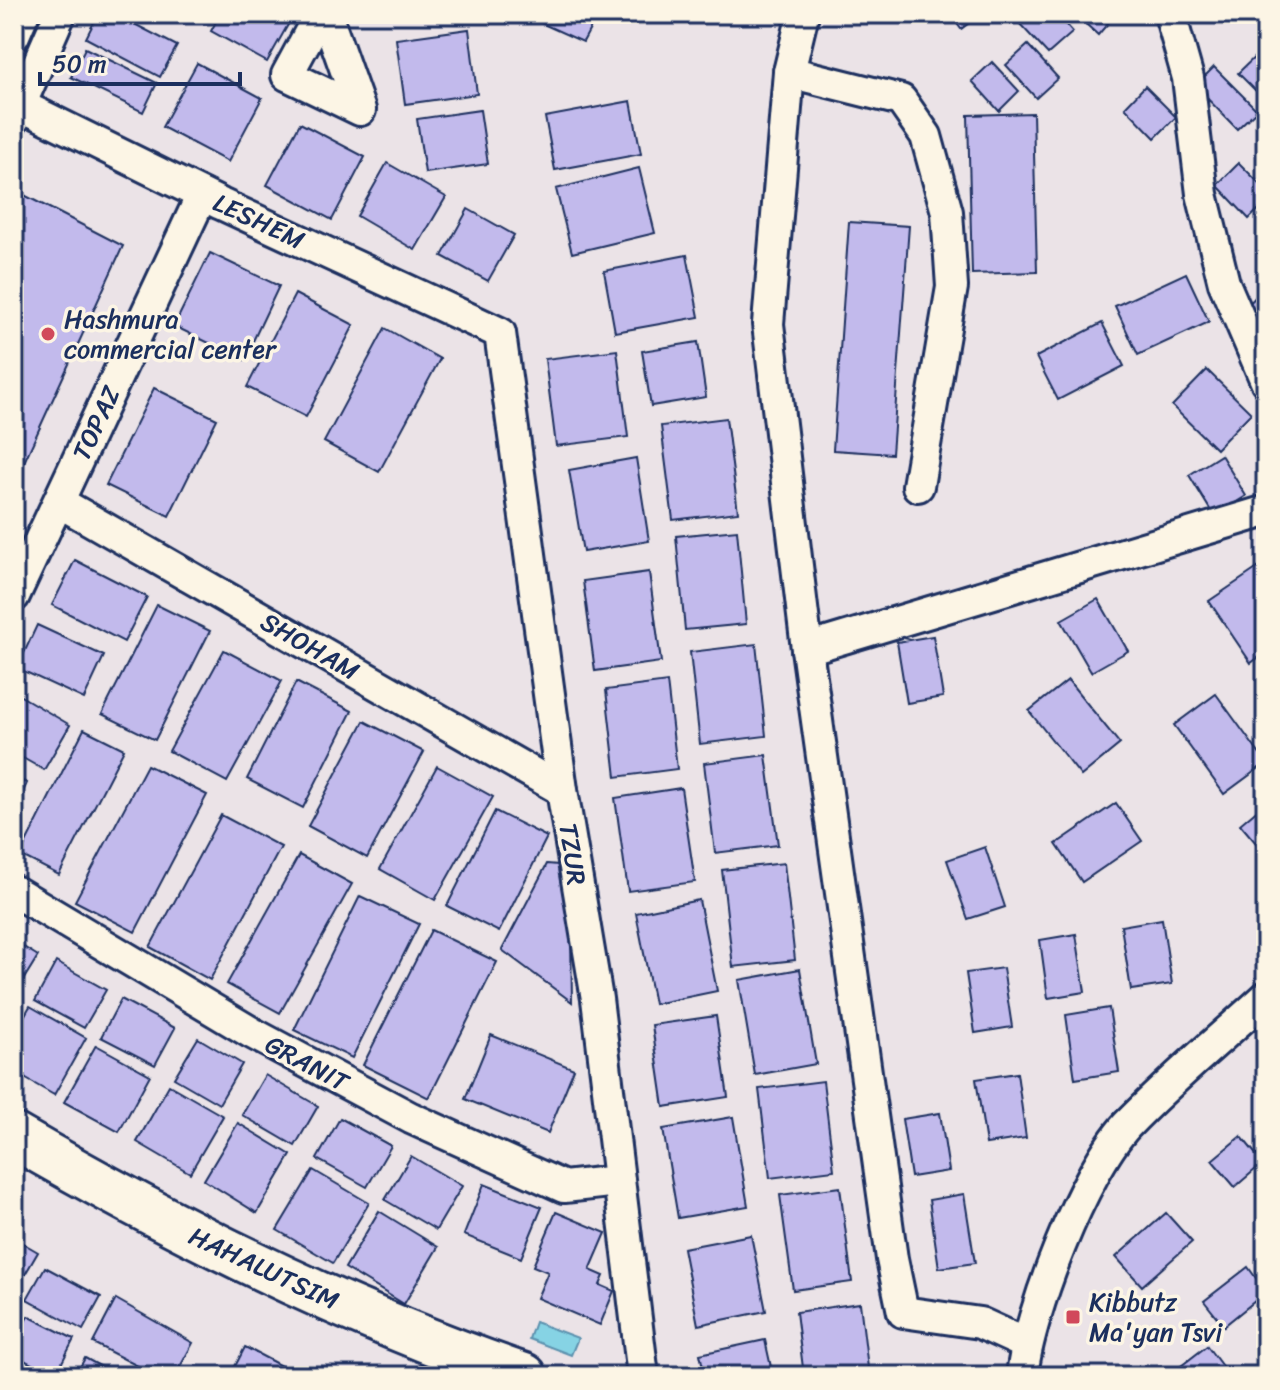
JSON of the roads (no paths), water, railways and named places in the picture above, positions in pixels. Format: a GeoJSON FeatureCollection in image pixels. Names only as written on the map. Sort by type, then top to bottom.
{"type":"FeatureCollection","features":[{"type":"Feature","properties":{"kind":"street"},"geometry":{"type":"LineString","coordinates":[[14,35],[23,14]]}},
{"type":"Feature","properties":{"kind":"street"},"geometry":{"type":"LineString","coordinates":[[16,108],[60,14]]}},
{"type":"Feature","properties":{"kind":"street"},"geometry":{"type":"LineString","coordinates":[[320,14],[287,75],[360,110],[326,14]]}},
{"type":"Feature","properties":{"kind":"street"},"geometry":{"type":"LineString","coordinates":[[803,14],[789,72],[768,324],[807,649],[892,1259],[903,1312],[980,1323],[1026,1344]]}},
{"type":"Feature","properties":{"kind":"street"},"geometry":{"type":"LineString","coordinates":[[1170,14],[1188,78],[1202,194],[1224,283],[1266,381]]}},
{"type":"Feature","properties":{"kind":"street"},"geometry":{"type":"LineString","coordinates":[[789,72],[901,100],[926,136],[947,212],[952,287],[918,486]]}},
{"type":"Feature","properties":{"kind":"street","name":"LESHEM"},"geometry":{"type":"LineString","coordinates":[[16,108],[207,202],[500,333]]}},
{"type":"Feature","properties":{"kind":"street","name":"TOPAZ"},"geometry":{"type":"LineString","coordinates":[[14,596],[207,202]]}},
{"type":"Feature","properties":{"kind":"street","name":"TZUR"},"geometry":{"type":"LineString","coordinates":[[500,333],[562,790],[597,999],[643,1376]]}},
{"type":"Feature","properties":{"kind":"street","name":"SHOHAM"},"geometry":{"type":"LineString","coordinates":[[59,502],[562,790]]}},
{"type":"Feature","properties":{"kind":"street"},"geometry":{"type":"LineString","coordinates":[[807,649],[1266,511]]}},
{"type":"Feature","properties":{"kind":"street","name":"GRANIT"},"geometry":{"type":"LineString","coordinates":[[14,891],[252,1033],[411,1118],[564,1187],[618,1181]]}},
{"type":"Feature","properties":{"kind":"street"},"geometry":{"type":"LineString","coordinates":[[1022,1376],[1026,1344],[1076,1207],[1125,1127],[1266,997]]}},
{"type":"Feature","properties":{"kind":"street","name":"HAHALUTSIM"},"geometry":{"type":"LineString","coordinates":[[14,1136],[204,1242],[306,1289],[524,1376]]}},
{"type":"Feature","properties":{"kind":"street","name":"HAHALUTSIM"},"geometry":{"type":"LineString","coordinates":[[14,1169],[115,1229],[286,1314],[456,1376]]}},
{"type":"Feature","properties":{"kind":"water"},"geometry":{"type":"Polygon","coordinates":[[[535,1322],[578,1338],[571,1355],[529,1339],[535,1322]]]}},
{"type":"Feature","properties":{"kind":"place","name":"Hashmura commercial center"},"geometry":{"type":"Point","coordinates":[48,334]}},
{"type":"Feature","properties":{"kind":"place","name":"Kibbutz Ma'yan Tsvi"},"geometry":{"type":"Point","coordinates":[1073,1317]}}]}
